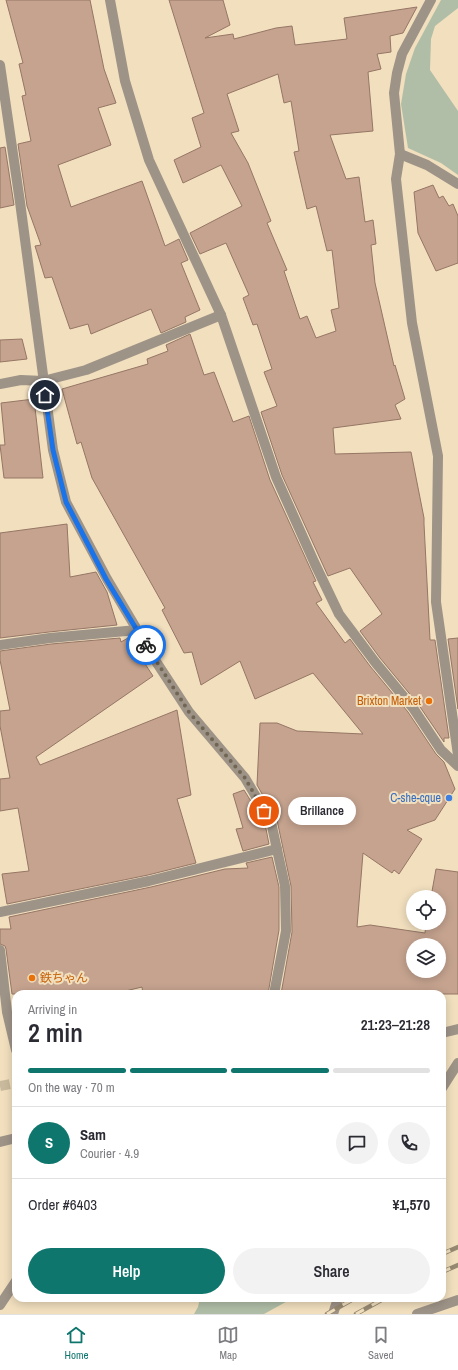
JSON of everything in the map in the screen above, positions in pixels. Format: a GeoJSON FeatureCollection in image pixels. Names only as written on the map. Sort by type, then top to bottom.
{"type":"FeatureCollection","features":[{"type":"Feature","properties":{"kind":"street"},"geometry":{"type":"LineString","coordinates":[[110,0],[125,81],[149,160],[221,315],[276,477],[315,564],[339,614],[375,662],[413,708],[441,750],[458,766]]}},
{"type":"Feature","properties":{"kind":"street"},"geometry":{"type":"LineString","coordinates":[[431,0],[402,54],[397,73],[394,93],[400,154],[396,179],[412,323],[438,456],[436,602],[458,755]]}},
{"type":"Feature","properties":{"kind":"street"},"geometry":{"type":"LineString","coordinates":[[0,65],[53,450],[66,502],[106,579],[155,660],[189,712],[245,778],[271,822],[285,886],[286,931],[275,990]]}},
{"type":"Feature","properties":{"kind":"street"},"geometry":{"type":"LineString","coordinates":[[400,154],[427,165],[458,184]]}},
{"type":"Feature","properties":{"kind":"street"},"geometry":{"type":"LineString","coordinates":[[0,384],[21,380],[43,381],[86,370],[221,315]]}},
{"type":"Feature","properties":{"kind":"street"},"geometry":{"type":"LineString","coordinates":[[0,645],[50,638],[137,630]]}},
{"type":"Feature","properties":{"kind":"street"},"geometry":{"type":"LineString","coordinates":[[0,912],[149,881],[277,849]]}},
{"type":"Feature","properties":{"kind":"street"},"geometry":{"type":"LineString","coordinates":[[0,950],[7,1012],[12,1033]]}},
{"type":"Feature","properties":{"kind":"street"},"geometry":{"type":"LineString","coordinates":[[446,1032],[458,1029]]}},
{"type":"Feature","properties":{"kind":"street"},"geometry":{"type":"LineString","coordinates":[[446,1082],[458,1063]]}},
{"type":"Feature","properties":{"kind":"street"},"geometry":{"type":"LineString","coordinates":[[0,1142],[12,1139]]}},
{"type":"Feature","properties":{"kind":"street"},"geometry":{"type":"LineString","coordinates":[[0,1305],[12,1287]]}},
{"type":"Feature","properties":{"kind":"street"},"geometry":{"type":"LineString","coordinates":[[418,1314],[458,1300]]}},
{"type":"Feature","properties":{"kind":"street"},"geometry":{"type":"LineString","coordinates":[[333,1314],[337,1302]]}},
{"type":"Feature","properties":{"kind":"green space"},"geometry":{"type":"Polygon","coordinates":[[[441,0],[458,0],[458,8],[435,26],[431,39],[430,70],[458,111],[458,175],[441,163],[408,148],[401,104],[406,74],[415,48],[441,0]]]}},
{"type":"Feature","properties":{"kind":"green space"},"geometry":{"type":"Polygon","coordinates":[[[199,1302],[286,1302],[264,1314],[194,1314],[199,1302]]]}},
{"type":"Feature","properties":{"kind":"building"},"geometry":{"type":"Polygon","coordinates":[[[6,0],[90,0],[104,69],[116,103],[98,108],[111,145],[58,165],[71,207],[142,181],[165,246],[179,239],[188,260],[181,263],[200,310],[185,317],[186,322],[161,333],[151,309],[91,334],[88,324],[70,329],[52,277],[45,278],[35,246],[41,245],[27,206],[18,144],[31,141],[22,96],[26,95],[19,64],[23,63],[6,0]]]}},
{"type":"Feature","properties":{"kind":"building"},"geometry":{"type":"Polygon","coordinates":[[[169,0],[223,0],[230,25],[205,38],[233,34],[234,39],[276,28],[292,26],[295,45],[347,39],[344,18],[417,7],[403,33],[390,36],[391,52],[377,54],[381,69],[368,72],[373,131],[330,135],[346,179],[359,177],[365,222],[373,220],[376,244],[371,245],[375,283],[394,366],[395,365],[405,399],[395,405],[401,419],[333,428],[335,454],[411,452],[424,518],[430,640],[435,640],[449,738],[444,738],[444,742],[418,704],[360,631],[382,614],[350,568],[328,576],[282,475],[261,412],[277,406],[264,372],[272,369],[257,324],[253,325],[243,298],[249,295],[226,243],[200,254],[190,233],[242,206],[221,165],[183,183],[174,160],[201,147],[192,118],[204,113],[169,0]],[[278,74],[227,94],[239,131],[231,133],[248,163],[271,221],[267,223],[287,270],[284,271],[300,319],[307,316],[316,338],[336,331],[331,310],[339,308],[332,250],[327,251],[316,206],[307,209],[294,152],[299,151],[291,101],[284,103],[278,74]]]}},
{"type":"Feature","properties":{"kind":"building"},"geometry":{"type":"Polygon","coordinates":[[[5,147],[14,205],[0,208],[0,148],[5,147]]]}},
{"type":"Feature","properties":{"kind":"building"},"geometry":{"type":"Polygon","coordinates":[[[433,185],[439,198],[443,196],[449,206],[453,204],[458,216],[458,263],[436,271],[418,233],[414,192],[433,185]]]}},
{"type":"Feature","properties":{"kind":"building"},"geometry":{"type":"Polygon","coordinates":[[[190,334],[204,375],[214,372],[233,422],[249,416],[270,480],[316,581],[313,582],[322,600],[316,603],[345,643],[350,639],[408,712],[436,754],[444,762],[455,789],[435,820],[407,830],[422,839],[399,874],[394,870],[392,873],[363,853],[357,927],[370,925],[425,933],[425,930],[446,930],[446,890],[432,890],[436,869],[458,872],[458,994],[446,994],[446,990],[282,990],[292,932],[291,886],[277,820],[257,785],[260,723],[277,723],[297,731],[363,734],[313,673],[255,699],[240,661],[201,685],[192,652],[184,653],[162,610],[165,608],[92,478],[81,442],[77,444],[62,389],[148,364],[147,359],[168,351],[166,345],[190,334]]]}},
{"type":"Feature","properties":{"kind":"building"},"geometry":{"type":"Polygon","coordinates":[[[22,339],[27,359],[0,362],[0,340],[22,339]]]}},
{"type":"Feature","properties":{"kind":"building"},"geometry":{"type":"Polygon","coordinates":[[[34,399],[43,478],[4,478],[0,445],[5,445],[1,403],[34,399]]]}},
{"type":"Feature","properties":{"kind":"building"},"geometry":{"type":"Polygon","coordinates":[[[67,524],[70,577],[96,572],[107,592],[117,625],[0,638],[0,533],[67,524]]]}},
{"type":"Feature","properties":{"kind":"building"},"geometry":{"type":"Polygon","coordinates":[[[120,638],[121,642],[128,638],[153,676],[36,757],[40,765],[177,710],[191,795],[177,799],[196,863],[148,875],[7,904],[2,874],[29,871],[18,808],[0,811],[0,779],[10,778],[0,726],[0,711],[10,710],[0,660],[0,651],[51,644],[120,638]]]}},
{"type":"Feature","properties":{"kind":"building"},"geometry":{"type":"Polygon","coordinates":[[[458,638],[458,709],[448,639],[458,638]]]}},
{"type":"Feature","properties":{"kind":"building"},"geometry":{"type":"Polygon","coordinates":[[[244,790],[265,824],[269,844],[243,851],[236,829],[243,828],[233,794],[244,790]]]}},
{"type":"Feature","properties":{"kind":"building"},"geometry":{"type":"Polygon","coordinates":[[[272,857],[279,887],[279,930],[269,990],[142,990],[142,987],[130,990],[12,990],[12,994],[6,949],[5,946],[0,944],[0,929],[11,929],[9,917],[151,887],[225,869],[248,868],[246,863],[272,857]]]}},
{"type":"Feature","properties":{"kind":"tunnel"},"geometry":{"type":"LineString","coordinates":[[0,1086],[12,1084]]}},
{"type":"Feature","properties":{"kind":"railway"},"geometry":{"type":"LineString","coordinates":[[446,1252],[458,1247]]}},
{"type":"Feature","properties":{"kind":"railway"},"geometry":{"type":"LineString","coordinates":[[446,1270],[458,1265]]}},
{"type":"Feature","properties":{"kind":"railway"},"geometry":{"type":"LineString","coordinates":[[327,1314],[348,1302]]}},
{"type":"Feature","properties":{"kind":"railway"},"geometry":{"type":"LineString","coordinates":[[356,1314],[378,1302]]}},
{"type":"Feature","properties":{"kind":"way so far"},"geometry":{"type":"LineString","coordinates":[[146,645],[189,712],[245,778],[264,811]]}},
{"type":"Feature","properties":{"kind":"place","name":"Brixton Market"},"geometry":{"type":"Point","coordinates":[429,701]}},
{"type":"Feature","properties":{"kind":"place","name":"C-she-cque"},"geometry":{"type":"Point","coordinates":[449,798]}},
{"type":"Feature","properties":{"kind":"place","name":"Brillance"},"geometry":{"type":"Point","coordinates":[264,811]}},
{"type":"Feature","properties":{"kind":"place","name":"鉄ちゃん"},"geometry":{"type":"Point","coordinates":[32,978]}},
{"type":"Feature","properties":{"kind":"route"},"geometry":{"type":"LineString","coordinates":[[45,395],[53,450],[66,502],[106,579],[146,645]]}}]}
